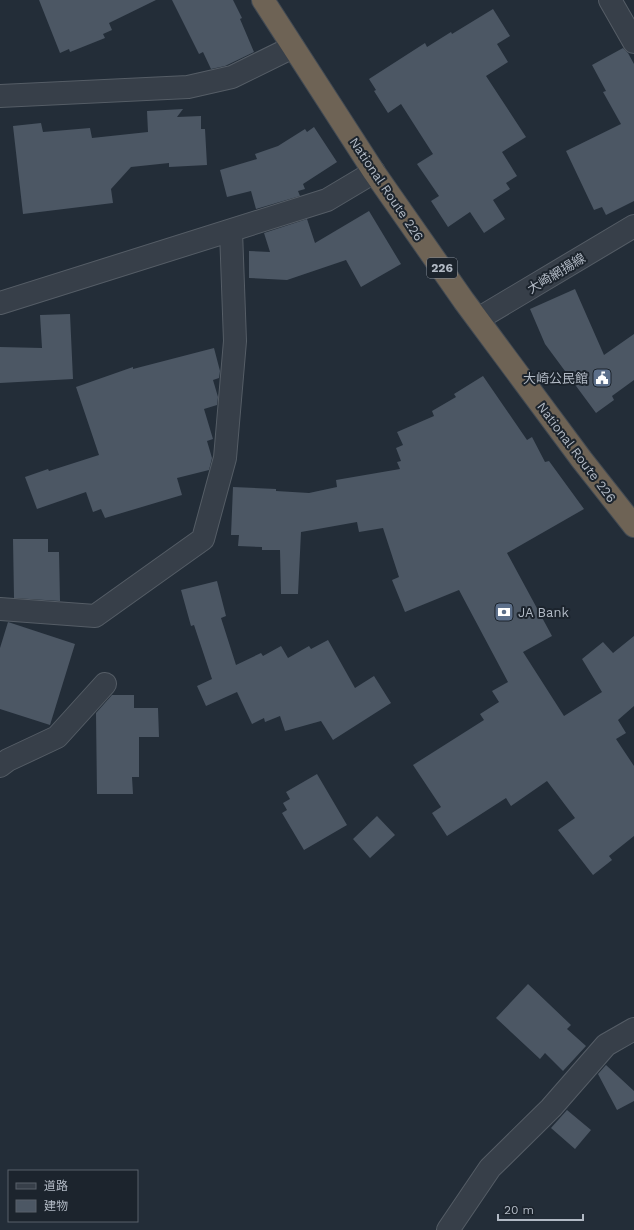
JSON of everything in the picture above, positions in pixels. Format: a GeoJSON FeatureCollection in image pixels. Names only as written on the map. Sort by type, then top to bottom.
{"type":"FeatureCollection","features":[{"type":"Feature","properties":{"kind":"highway","name":"National Route 226"},"geometry":{"type":"LineString","coordinates":[[264,0],[374,172],[478,319],[582,460],[634,526]]}},
{"type":"Feature","properties":{"kind":"street"},"geometry":{"type":"LineString","coordinates":[[610,0],[634,42]]}},
{"type":"Feature","properties":{"kind":"street"},"geometry":{"type":"LineString","coordinates":[[0,96],[48,95],[188,87],[232,77],[293,47]]}},
{"type":"Feature","properties":{"kind":"street"},"geometry":{"type":"LineString","coordinates":[[0,303],[327,200],[374,172]]}},
{"type":"Feature","properties":{"kind":"street","name":"大崎網揚線"},"geometry":{"type":"LineString","coordinates":[[478,319],[634,226]]}},
{"type":"Feature","properties":{"kind":"street"},"geometry":{"type":"LineString","coordinates":[[0,609],[95,616],[203,539],[225,458],[235,341],[231,231]]}},
{"type":"Feature","properties":{"kind":"street"},"geometry":{"type":"LineString","coordinates":[[0,766],[8,760],[57,737],[105,684]]}},
{"type":"Feature","properties":{"kind":"street"},"geometry":{"type":"LineString","coordinates":[[448,1230],[490,1168],[551,1108],[606,1045],[634,1029]]}},
{"type":"Feature","properties":{"kind":"building"},"geometry":{"type":"Polygon","coordinates":[[[39,0],[156,0],[109,23],[112,30],[103,34],[105,38],[70,52],[69,49],[60,53],[39,0]]]}},
{"type":"Feature","properties":{"kind":"building"},"geometry":{"type":"Polygon","coordinates":[[[172,0],[233,0],[242,18],[240,19],[254,52],[225,66],[211,69],[203,52],[199,54],[172,0]]]}},
{"type":"Feature","properties":{"kind":"building"},"geometry":{"type":"Polygon","coordinates":[[[493,9],[510,36],[497,44],[508,62],[486,76],[526,137],[502,152],[517,176],[506,183],[510,189],[493,200],[505,219],[484,233],[470,212],[448,227],[431,201],[439,196],[417,164],[433,154],[401,104],[388,113],[374,91],[376,90],[369,79],[425,43],[427,47],[451,32],[452,34],[493,9]]]}},
{"type":"Feature","properties":{"kind":"building"},"geometry":{"type":"Polygon","coordinates":[[[623,48],[628,53],[634,64],[634,201],[606,215],[602,207],[594,210],[566,151],[621,124],[603,92],[606,91],[592,65],[623,48]]]}},
{"type":"Feature","properties":{"kind":"building"},"geometry":{"type":"Polygon","coordinates":[[[183,109],[177,117],[201,116],[201,129],[205,129],[207,165],[169,167],[169,163],[131,167],[111,189],[113,203],[23,214],[13,126],[41,123],[43,132],[90,128],[92,138],[148,132],[147,111],[183,109]]]}},
{"type":"Feature","properties":{"kind":"building"},"geometry":{"type":"Polygon","coordinates":[[[314,127],[337,162],[303,184],[305,189],[298,191],[300,196],[256,209],[251,191],[227,197],[220,170],[257,159],[255,154],[278,146],[305,129],[307,132],[314,127]]]}},
{"type":"Feature","properties":{"kind":"building"},"geometry":{"type":"Polygon","coordinates":[[[369,211],[401,264],[361,287],[346,260],[287,280],[249,278],[249,251],[270,252],[264,233],[307,219],[315,243],[369,211]]]}},
{"type":"Feature","properties":{"kind":"building"},"geometry":{"type":"Polygon","coordinates":[[[575,289],[604,355],[634,334],[634,380],[612,396],[614,400],[596,413],[545,344],[530,309],[575,289]]]}},
{"type":"Feature","properties":{"kind":"building"},"geometry":{"type":"Polygon","coordinates":[[[70,314],[73,379],[0,383],[0,347],[42,348],[40,315],[70,314]]]}},
{"type":"Feature","properties":{"kind":"building"},"geometry":{"type":"Polygon","coordinates":[[[214,348],[220,371],[219,378],[213,380],[218,397],[217,405],[204,409],[213,439],[207,441],[212,458],[209,470],[177,478],[182,495],[105,518],[101,509],[93,512],[86,492],[37,509],[25,477],[99,455],[76,387],[133,367],[133,369],[214,348]]]}},
{"type":"Feature","properties":{"kind":"building"},"geometry":{"type":"Polygon","coordinates":[[[483,376],[527,440],[532,437],[545,462],[549,461],[584,509],[507,553],[552,636],[523,652],[564,716],[602,692],[582,659],[603,642],[613,653],[634,636],[634,706],[618,720],[626,733],[616,739],[634,766],[634,836],[609,856],[612,860],[593,875],[558,830],[575,818],[547,781],[511,806],[506,798],[447,836],[432,813],[441,807],[413,765],[484,720],[480,714],[499,702],[492,691],[508,682],[459,590],[405,612],[392,580],[399,577],[383,528],[359,532],[357,522],[301,532],[298,594],[281,594],[280,550],[262,550],[262,547],[238,546],[239,535],[231,535],[233,487],[276,489],[276,491],[309,493],[337,487],[336,480],[400,469],[397,462],[401,461],[396,448],[403,445],[397,432],[434,416],[432,411],[456,397],[454,394],[483,376]]]}},
{"type":"Feature","properties":{"kind":"building"},"geometry":{"type":"Polygon","coordinates":[[[13,539],[48,539],[48,552],[59,552],[60,601],[14,598],[13,539]]]}},
{"type":"Feature","properties":{"kind":"building"},"geometry":{"type":"Polygon","coordinates":[[[217,581],[226,616],[221,618],[236,665],[261,653],[263,656],[281,646],[288,658],[309,646],[311,649],[328,640],[355,688],[374,676],[391,703],[333,740],[321,721],[285,731],[280,716],[265,722],[264,718],[252,724],[237,692],[206,706],[197,686],[212,679],[194,625],[191,626],[181,590],[217,581]]]}},
{"type":"Feature","properties":{"kind":"building"},"geometry":{"type":"Polygon","coordinates":[[[8,622],[75,644],[50,725],[0,709],[0,648],[8,622]]]}},
{"type":"Feature","properties":{"kind":"building"},"geometry":{"type":"Polygon","coordinates":[[[112,695],[134,695],[134,708],[158,708],[159,737],[139,737],[139,777],[132,777],[133,794],[97,794],[96,713],[112,695]]]}},
{"type":"Feature","properties":{"kind":"building"},"geometry":{"type":"Polygon","coordinates":[[[317,774],[347,825],[304,850],[282,813],[287,810],[283,803],[290,799],[286,792],[317,774]]]}},
{"type":"Feature","properties":{"kind":"building"},"geometry":{"type":"Polygon","coordinates":[[[377,816],[395,835],[370,858],[353,839],[377,816]]]}},
{"type":"Feature","properties":{"kind":"building"},"geometry":{"type":"Polygon","coordinates":[[[528,984],[571,1025],[567,1029],[586,1046],[563,1071],[545,1053],[540,1059],[496,1018],[528,984]]]}},
{"type":"Feature","properties":{"kind":"building"},"geometry":{"type":"Polygon","coordinates":[[[606,1065],[634,1091],[634,1101],[617,1110],[598,1074],[606,1065]]]}},
{"type":"Feature","properties":{"kind":"building"},"geometry":{"type":"Polygon","coordinates":[[[567,1110],[591,1130],[575,1149],[551,1128],[567,1110]]]}},
{"type":"Feature","properties":{"kind":"place","name":"大崎公民館"},"geometry":{"type":"Point","coordinates":[602,378]}},
{"type":"Feature","properties":{"kind":"place","name":"JA Bank"},"geometry":{"type":"Point","coordinates":[504,612]}}]}
